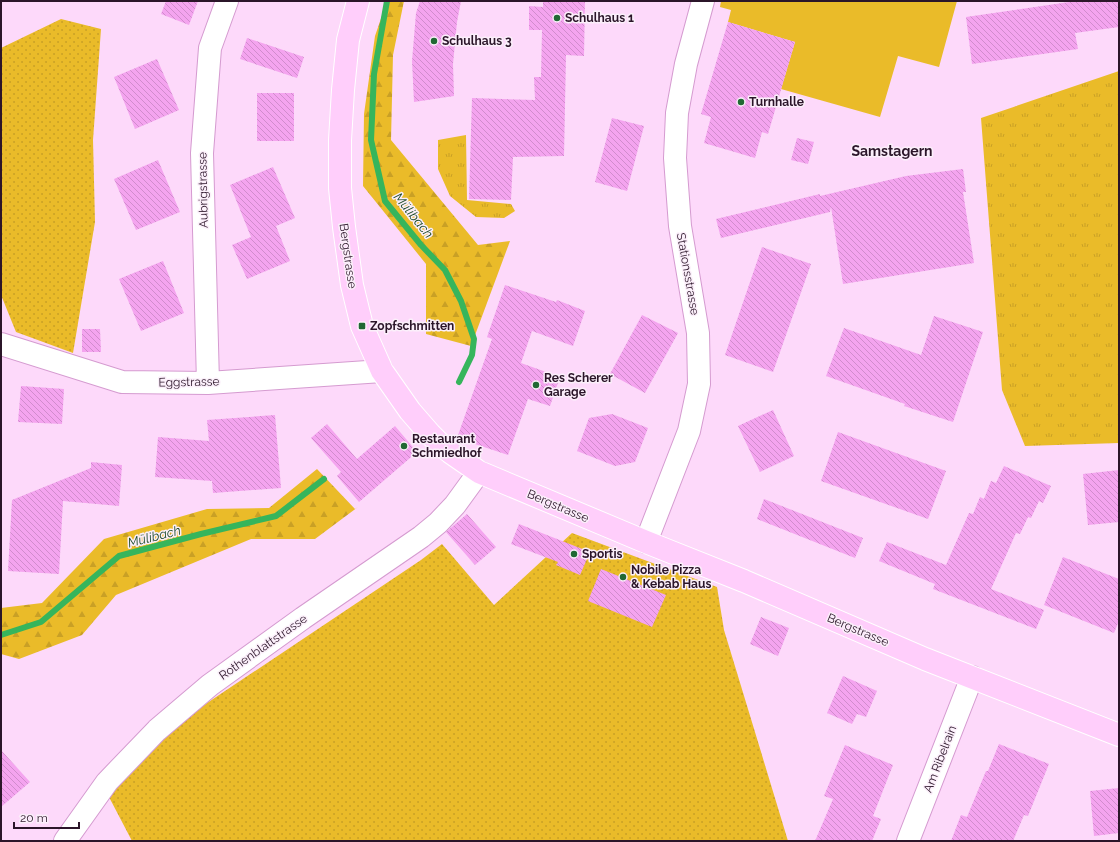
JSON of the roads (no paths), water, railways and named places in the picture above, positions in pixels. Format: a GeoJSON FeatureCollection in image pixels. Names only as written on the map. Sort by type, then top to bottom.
{"type":"FeatureCollection","features":[{"type":"Feature","properties":{"kind":"main road","name":"Bergstrasse"},"geometry":{"type":"LineString","coordinates":[[358,1],[348,40],[340,140],[340,188],[352,285],[362,326],[382,371],[410,411],[430,434],[450,452],[479,472],[646,542],[744,581],[925,659],[1119,735]]}},
{"type":"Feature","properties":{"kind":"street","name":"Aubrigstrasse"},"geometry":{"type":"LineString","coordinates":[[208,383],[202,153],[210,48],[227,1]]}},
{"type":"Feature","properties":{"kind":"street","name":"Stationsstrasse"},"geometry":{"type":"LineString","coordinates":[[646,542],[689,431],[699,384],[698,333],[680,226],[675,158],[676,113],[686,64],[702,1]]}},
{"type":"Feature","properties":{"kind":"street","name":"Eggstrasse"},"geometry":{"type":"LineString","coordinates":[[1,344],[122,382],[208,383],[382,371]]}},
{"type":"Feature","properties":{"kind":"street","name":"Rothenblattstrasse"},"geometry":{"type":"LineString","coordinates":[[65,841],[107,782],[158,730],[210,685],[303,618],[421,538],[455,505],[479,472]]}},
{"type":"Feature","properties":{"kind":"street","name":"Am Ribelrain"},"geometry":{"type":"LineString","coordinates":[[908,841],[972,677]]}},
{"type":"Feature","properties":{"kind":"waterway","name":"Mülibach"},"geometry":{"type":"LineString","coordinates":[[387,1],[374,74],[371,140],[385,201],[421,245],[445,270],[461,301],[474,339],[472,355],[459,382]]}},
{"type":"Feature","properties":{"kind":"waterway","name":"Mülibach"},"geometry":{"type":"LineString","coordinates":[[1,635],[41,622],[119,556],[276,516],[324,479]]}},
{"type":"Feature","properties":{"kind":"place","name":"Schulhaus 1"},"geometry":{"type":"Point","coordinates":[557,18]}},
{"type":"Feature","properties":{"kind":"place","name":"Schulhaus 3"},"geometry":{"type":"Point","coordinates":[434,41]}},
{"type":"Feature","properties":{"kind":"place","name":"Turnhalle"},"geometry":{"type":"Point","coordinates":[741,102]}},
{"type":"Feature","properties":{"kind":"place","name":"Zopfschmitten"},"geometry":{"type":"Point","coordinates":[362,326]}},
{"type":"Feature","properties":{"kind":"place","name":"Res Scherer Garage"},"geometry":{"type":"Point","coordinates":[536,385]}},
{"type":"Feature","properties":{"kind":"place","name":"Restaurant Schmiedhof"},"geometry":{"type":"Point","coordinates":[404,446]}},
{"type":"Feature","properties":{"kind":"place","name":"Sportis"},"geometry":{"type":"Point","coordinates":[574,554]}},
{"type":"Feature","properties":{"kind":"place","name":"Nobile Pizza & Kebab Haus"},"geometry":{"type":"Point","coordinates":[623,577]}},
{"type":"Feature","properties":{"kind":"district","name":"Samstagern"},"geometry":{"type":"Point","coordinates":[892,151]}}]}
